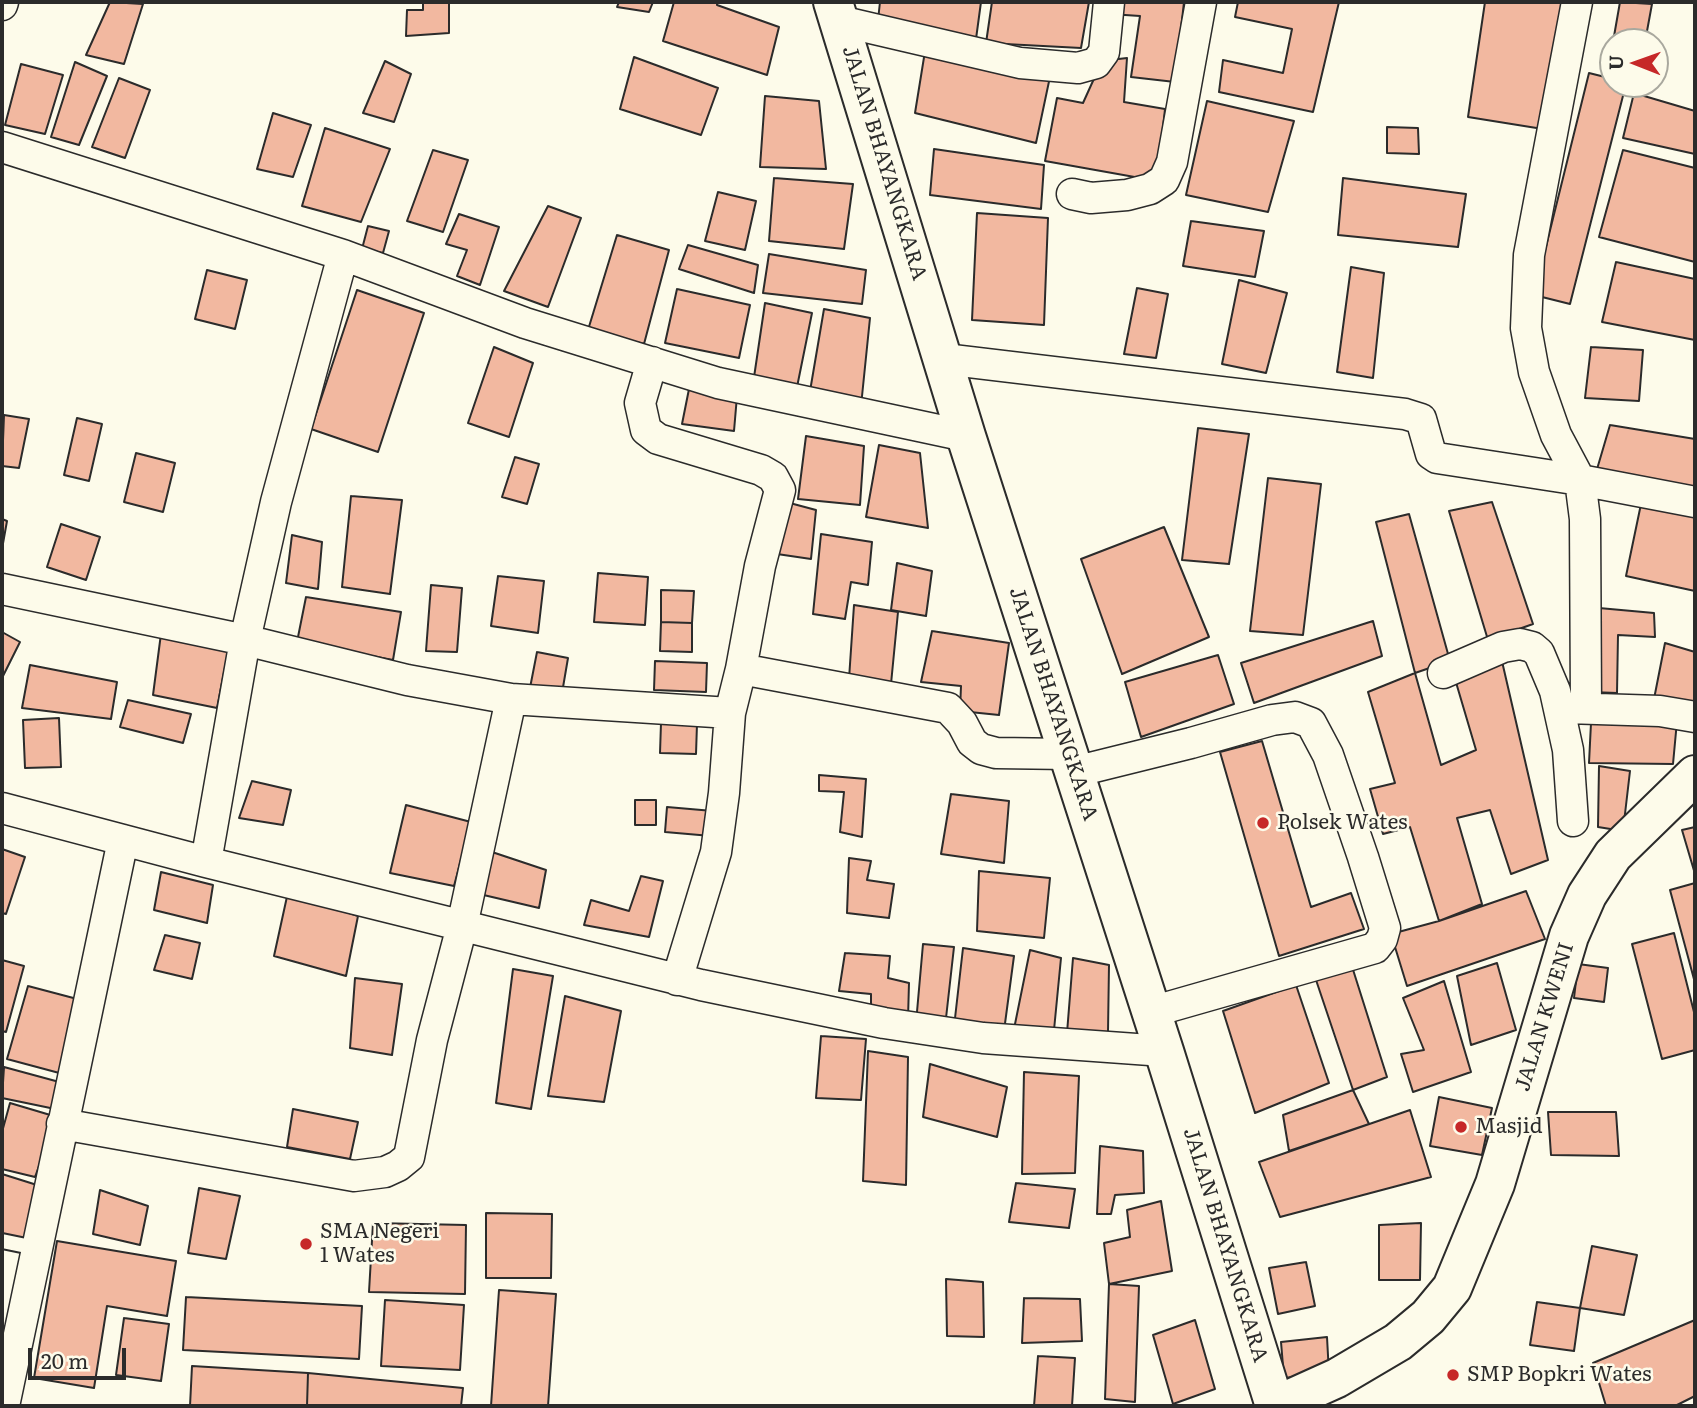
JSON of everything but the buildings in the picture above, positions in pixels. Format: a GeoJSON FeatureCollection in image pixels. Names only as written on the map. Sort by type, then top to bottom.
{"type":"FeatureCollection","features":[{"type":"Feature","properties":{"kind":"street"},"geometry":{"type":"LineString","coordinates":[[837,11],[1020,63],[1078,68],[1096,63],[1104,52],[1109,2]]}},
{"type":"Feature","properties":{"kind":"street"},"geometry":{"type":"LineString","coordinates":[[1072,194],[1091,198],[1127,195],[1150,189],[1164,180],[1175,151],[1202,2]]}},
{"type":"Feature","properties":{"kind":"street"},"geometry":{"type":"LineString","coordinates":[[1573,821],[1568,750],[1585,519],[1580,480],[1556,435],[1534,373],[1526,328],[1526,303],[1529,255],[1577,2]]}},
{"type":"Feature","properties":{"kind":"street","name":"JALAN BHAYANGKARA"},"geometry":{"type":"LineString","coordinates":[[837,11],[966,436],[1152,1012],[1275,1406]]}},
{"type":"Feature","properties":{"kind":"street"},"geometry":{"type":"LineString","coordinates":[[2,147],[343,256],[525,323],[718,383],[966,436]]}},
{"type":"Feature","properties":{"kind":"street"},"geometry":{"type":"LineString","coordinates":[[206,862],[245,640],[276,502],[343,256]]}},
{"type":"Feature","properties":{"kind":"street"},"geometry":{"type":"LineString","coordinates":[[944,359],[1405,414],[1420,419],[1431,454],[1437,458],[1580,480],[1695,502]]}},
{"type":"Feature","properties":{"kind":"street"},"geometry":{"type":"LineString","coordinates":[[652,362],[640,402],[646,430],[658,439],[761,470],[773,477],[780,490],[760,566],[730,713],[716,852],[677,979]]}},
{"type":"Feature","properties":{"kind":"street"},"geometry":{"type":"LineString","coordinates":[[2,589],[245,640],[407,680],[511,699],[730,713]]}},
{"type":"Feature","properties":{"kind":"street"},"geometry":{"type":"LineString","coordinates":[[1443,673],[1503,647],[1520,644],[1532,647],[1539,653],[1572,708]]}},
{"type":"Feature","properties":{"kind":"street"},"geometry":{"type":"LineString","coordinates":[[741,669],[948,708],[962,723],[972,742],[981,749],[1071,763],[1191,743],[1272,720],[1295,717],[1311,723],[1328,755],[1363,857],[1385,928],[1382,939],[1375,948],[1152,1012]]}},
{"type":"Feature","properties":{"kind":"street"},"geometry":{"type":"LineString","coordinates":[[62,1124],[354,1175],[373,1175],[398,1166],[409,1157],[432,1040],[462,926],[511,699]]}},
{"type":"Feature","properties":{"kind":"street"},"geometry":{"type":"LineString","coordinates":[[1572,708],[1660,711],[1695,717]]}},
{"type":"Feature","properties":{"kind":"street","name":"JALAN KWENI"},"geometry":{"type":"LineString","coordinates":[[1275,1406],[1337,1378],[1398,1342],[1427,1317],[1452,1288],[1495,1184],[1570,936],[1587,895],[1613,855],[1695,775]]}},
{"type":"Feature","properties":{"kind":"street"},"geometry":{"type":"LineString","coordinates":[[2,808],[206,862],[677,979],[884,1023],[971,1036],[1164,1051]]}},
{"type":"Feature","properties":{"kind":"street"},"geometry":{"type":"LineString","coordinates":[[4,1406],[122,840]]}},
{"type":"Feature","properties":{"kind":"lane"},"geometry":{"type":"LineString","coordinates":[[2,1241],[36,1248]]}},
{"type":"Feature","properties":{"kind":"place","name":"Polsek Wates"},"geometry":{"type":"Point","coordinates":[1263,823]}},
{"type":"Feature","properties":{"kind":"place","name":"Masjid"},"geometry":{"type":"Point","coordinates":[1461,1127]}},
{"type":"Feature","properties":{"kind":"place","name":"SMA Negeri 1 Wates"},"geometry":{"type":"Point","coordinates":[306,1244]}},
{"type":"Feature","properties":{"kind":"place","name":"SMP Bopkri Wates"},"geometry":{"type":"Point","coordinates":[1453,1375]}}]}
